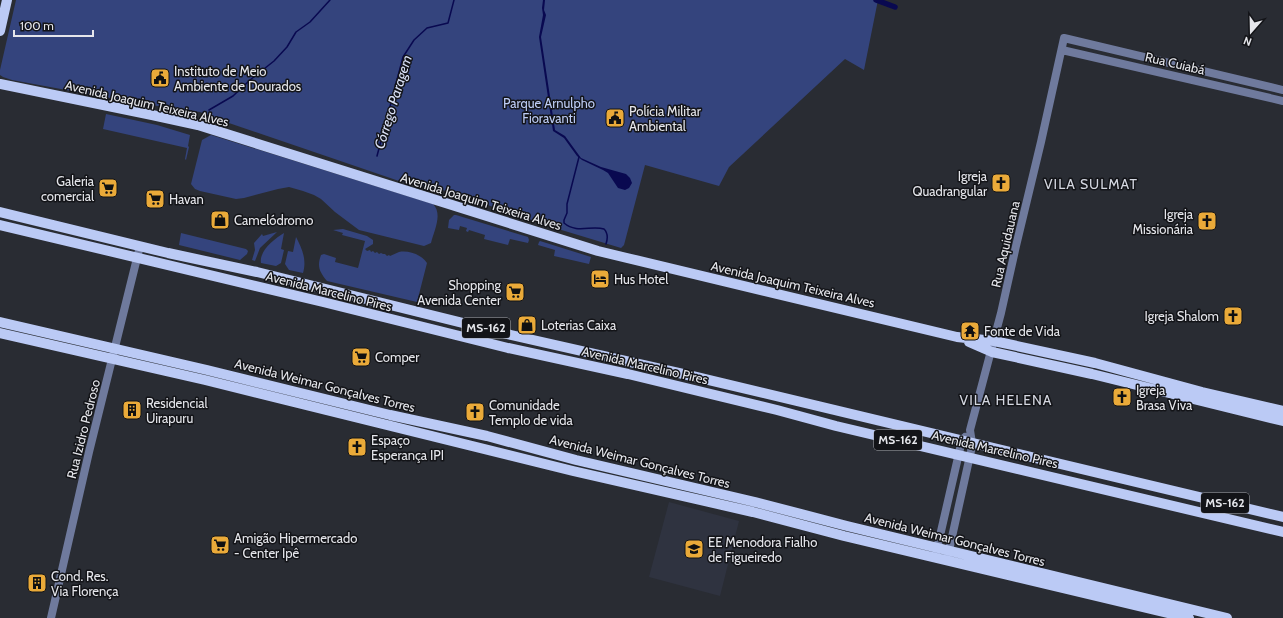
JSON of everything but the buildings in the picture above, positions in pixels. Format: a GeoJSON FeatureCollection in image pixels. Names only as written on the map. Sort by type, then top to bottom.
{"type":"FeatureCollection","features":[{"type":"Feature","properties":{"kind":"main road"},"geometry":{"type":"LineString","coordinates":[[0,31],[7,0]]}},
{"type":"Feature","properties":{"kind":"main road","name":"Avenida Joaquim Teixeira Alves"},"geometry":{"type":"LineString","coordinates":[[0,84],[198,125],[598,251],[803,301],[957,336],[1092,374],[1283,421]]}},
{"type":"Feature","properties":{"kind":"main road","name":"Avenida Marcelino Pires"},"geometry":{"type":"LineString","coordinates":[[0,212],[327,289],[511,335],[692,376],[1283,517]]}},
{"type":"Feature","properties":{"kind":"main road","name":"Avenida Marcelino Pires"},"geometry":{"type":"LineString","coordinates":[[0,225],[508,348],[607,369],[777,410],[836,426],[1283,532]]}},
{"type":"Feature","properties":{"kind":"main road"},"geometry":{"type":"LineString","coordinates":[[323,302],[327,289]]}},
{"type":"Feature","properties":{"kind":"main road","name":"Avenida Weimar Gonçalves Torres"},"geometry":{"type":"LineString","coordinates":[[0,322],[115,348],[390,415],[487,436],[576,460],[938,547],[948,555],[1190,618]]}},
{"type":"Feature","properties":{"kind":"main road","name":"Avenida Weimar Gonçalves Torres"},"geometry":{"type":"LineString","coordinates":[[0,333],[200,379],[581,473],[757,513],[935,558],[948,555],[1227,618]]}},
{"type":"Feature","properties":{"kind":"main road","name":"Avenida Joaquim Teixeira Alves"},"geometry":{"type":"LineString","coordinates":[[993,347],[1095,363],[1202,392],[1283,411]]}},
{"type":"Feature","properties":{"kind":"main road"},"geometry":{"type":"LineString","coordinates":[[689,389],[692,376]]}},
{"type":"Feature","properties":{"kind":"main road"},"geometry":{"type":"LineString","coordinates":[[777,410],[780,397]]}},
{"type":"Feature","properties":{"kind":"street","name":"Rua Aquidauana"},"geometry":{"type":"LineString","coordinates":[[935,558],[959,454],[967,441],[993,347],[1064,38]]}},
{"type":"Feature","properties":{"kind":"street","name":"Rua Cuiabá"},"geometry":{"type":"LineString","coordinates":[[1064,38],[1283,90]]}},
{"type":"Feature","properties":{"kind":"street","name":"Rua Cuiabá"},"geometry":{"type":"LineString","coordinates":[[1062,50],[1283,101]]}},
{"type":"Feature","properties":{"kind":"street","name":"Rua Izidro Pedroso"},"geometry":{"type":"LineString","coordinates":[[51,618],[89,452],[140,246]]}},
{"type":"Feature","properties":{"kind":"street","name":"Rua Aquidauana"},"geometry":{"type":"LineString","coordinates":[[948,555],[970,457],[967,441]]}},
{"type":"Feature","properties":{"kind":"street"},"geometry":{"type":"LineString","coordinates":[[948,501],[959,504]]}},
{"type":"Feature","properties":{"kind":"shaded area"},"geometry":{"type":"Polygon","coordinates":[[[543,0],[545,0],[544,10],[546,15],[541,37],[555,130],[565,136],[581,158],[601,167],[626,174],[632,183],[629,188],[625,190],[618,188],[608,173],[577,156],[564,138],[553,131],[539,37],[543,15],[543,0]]]}},
{"type":"Feature","properties":{"kind":"shaded area","name":"EE Menodora Fialho de Figueiredo"},"geometry":{"type":"Polygon","coordinates":[[[669,502],[739,521],[720,596],[649,577],[669,502]]]}},
{"type":"Feature","properties":{"kind":"green space","name":"Parque Arnulpho Fioravanti"},"geometry":{"type":"Polygon","coordinates":[[[16,0],[878,0],[864,70],[845,59],[729,167],[719,186],[645,165],[624,245],[621,248],[545,225],[447,191],[399,181],[200,112],[137,103],[12,80],[3,77],[0,75],[0,70],[16,0]]]}},
{"type":"Feature","properties":{"kind":"green space"},"geometry":{"type":"Polygon","coordinates":[[[106,114],[157,125],[190,135],[186,160],[187,148],[103,129],[106,114]]]}},
{"type":"Feature","properties":{"kind":"green space"},"geometry":{"type":"Polygon","coordinates":[[[211,135],[433,204],[436,208],[438,218],[431,243],[424,246],[359,230],[335,212],[321,199],[314,195],[289,187],[236,199],[195,189],[191,184],[202,140],[211,135]]]}},
{"type":"Feature","properties":{"kind":"green space"},"geometry":{"type":"Polygon","coordinates":[[[454,215],[528,237],[528,243],[510,239],[508,245],[484,239],[485,235],[469,230],[468,232],[466,231],[467,228],[460,226],[459,230],[448,228],[449,220],[454,215]]]}},
{"type":"Feature","properties":{"kind":"green space"},"geometry":{"type":"Polygon","coordinates":[[[343,229],[367,236],[373,240],[373,244],[365,249],[367,251],[370,250],[371,252],[373,251],[379,254],[385,254],[387,256],[399,252],[411,252],[419,255],[425,260],[427,263],[417,302],[327,281],[320,268],[319,262],[321,255],[324,254],[336,258],[335,262],[358,268],[365,241],[342,235],[343,233],[333,230],[343,229]]]}},
{"type":"Feature","properties":{"kind":"green space"},"geometry":{"type":"Polygon","coordinates":[[[277,232],[260,248],[255,261],[252,260],[255,250],[254,243],[262,234],[263,236],[277,232]]]}},
{"type":"Feature","properties":{"kind":"green space"},"geometry":{"type":"Polygon","coordinates":[[[181,233],[246,249],[248,251],[247,254],[240,260],[179,245],[181,233]]]}},
{"type":"Feature","properties":{"kind":"green space"},"geometry":{"type":"Polygon","coordinates":[[[284,233],[281,249],[284,250],[281,263],[276,266],[261,263],[262,254],[268,246],[284,233]]]}},
{"type":"Feature","properties":{"kind":"green space"},"geometry":{"type":"Polygon","coordinates":[[[296,237],[304,259],[303,273],[289,270],[285,264],[288,251],[293,252],[296,237]]]}},
{"type":"Feature","properties":{"kind":"green space"},"geometry":{"type":"Polygon","coordinates":[[[540,241],[591,257],[589,264],[554,256],[555,250],[538,245],[540,241]]]}},
{"type":"Feature","properties":{"kind":"waterway"},"geometry":{"type":"LineString","coordinates":[[209,110],[233,96],[274,61],[287,47],[296,32],[310,22],[330,0]]}},
{"type":"Feature","properties":{"kind":"waterway","name":"Córrego Paragem"},"geometry":{"type":"LineString","coordinates":[[377,156],[403,57],[414,40],[427,28],[448,23],[454,0]]}},
{"type":"Feature","properties":{"kind":"waterway"},"geometry":{"type":"LineString","coordinates":[[876,0],[895,7]]}},
{"type":"Feature","properties":{"kind":"waterway"},"geometry":{"type":"LineString","coordinates":[[579,157],[567,204],[567,213],[564,223],[579,229],[604,229],[607,236],[606,244]]}},
{"type":"Feature","properties":{"kind":"place","name":"Instituto de Meio Ambiente de Dourados"},"geometry":{"type":"Point","coordinates":[160,78]}},
{"type":"Feature","properties":{"kind":"place","name":"Polícia Militar Ambiental"},"geometry":{"type":"Point","coordinates":[615,118]}},
{"type":"Feature","properties":{"kind":"place","name":"Igreja Quadrangular"},"geometry":{"type":"Point","coordinates":[1001,183]}},
{"type":"Feature","properties":{"kind":"place","name":"Galeria comercial"},"geometry":{"type":"Point","coordinates":[108,188]}},
{"type":"Feature","properties":{"kind":"place","name":"Havan"},"geometry":{"type":"Point","coordinates":[155,199]}},
{"type":"Feature","properties":{"kind":"place","name":"Camelódromo"},"geometry":{"type":"Point","coordinates":[220,220]}},
{"type":"Feature","properties":{"kind":"place","name":"Igreja Missionária"},"geometry":{"type":"Point","coordinates":[1207,221]}},
{"type":"Feature","properties":{"kind":"place","name":"Hus Hotel"},"geometry":{"type":"Point","coordinates":[600,279]}},
{"type":"Feature","properties":{"kind":"place","name":"Shopping Avenida Center"},"geometry":{"type":"Point","coordinates":[515,292]}},
{"type":"Feature","properties":{"kind":"place","name":"Igreja Shalom"},"geometry":{"type":"Point","coordinates":[1233,316]}},
{"type":"Feature","properties":{"kind":"place","name":"Loterias Caixa"},"geometry":{"type":"Point","coordinates":[527,325]}},
{"type":"Feature","properties":{"kind":"place","name":"Fonte de Vida"},"geometry":{"type":"Point","coordinates":[970,331]}},
{"type":"Feature","properties":{"kind":"place","name":"Comper"},"geometry":{"type":"Point","coordinates":[361,357]}},
{"type":"Feature","properties":{"kind":"place","name":"Igreja Brasa Viva"},"geometry":{"type":"Point","coordinates":[1122,397]}},
{"type":"Feature","properties":{"kind":"place","name":"Residencial Uirapuru"},"geometry":{"type":"Point","coordinates":[132,410]}},
{"type":"Feature","properties":{"kind":"place","name":"Comunidade Templo de vida"},"geometry":{"type":"Point","coordinates":[475,412]}},
{"type":"Feature","properties":{"kind":"place","name":"Espaço Esperança IPI"},"geometry":{"type":"Point","coordinates":[357,447]}},
{"type":"Feature","properties":{"kind":"place","name":"Amigão Hipermercado - Center Ipê"},"geometry":{"type":"Point","coordinates":[220,545]}},
{"type":"Feature","properties":{"kind":"place","name":"EE Menodora Fialho de Figueiredo"},"geometry":{"type":"Point","coordinates":[694,549]}},
{"type":"Feature","properties":{"kind":"place","name":"Cond. Res. Via Florença"},"geometry":{"type":"Point","coordinates":[37,583]}},
{"type":"Feature","properties":{"kind":"district","name":"VILA SULMAT"},"geometry":{"type":"Point","coordinates":[1091,184]}},
{"type":"Feature","properties":{"kind":"district","name":"VILA HELENA"},"geometry":{"type":"Point","coordinates":[1006,400]}}]}
